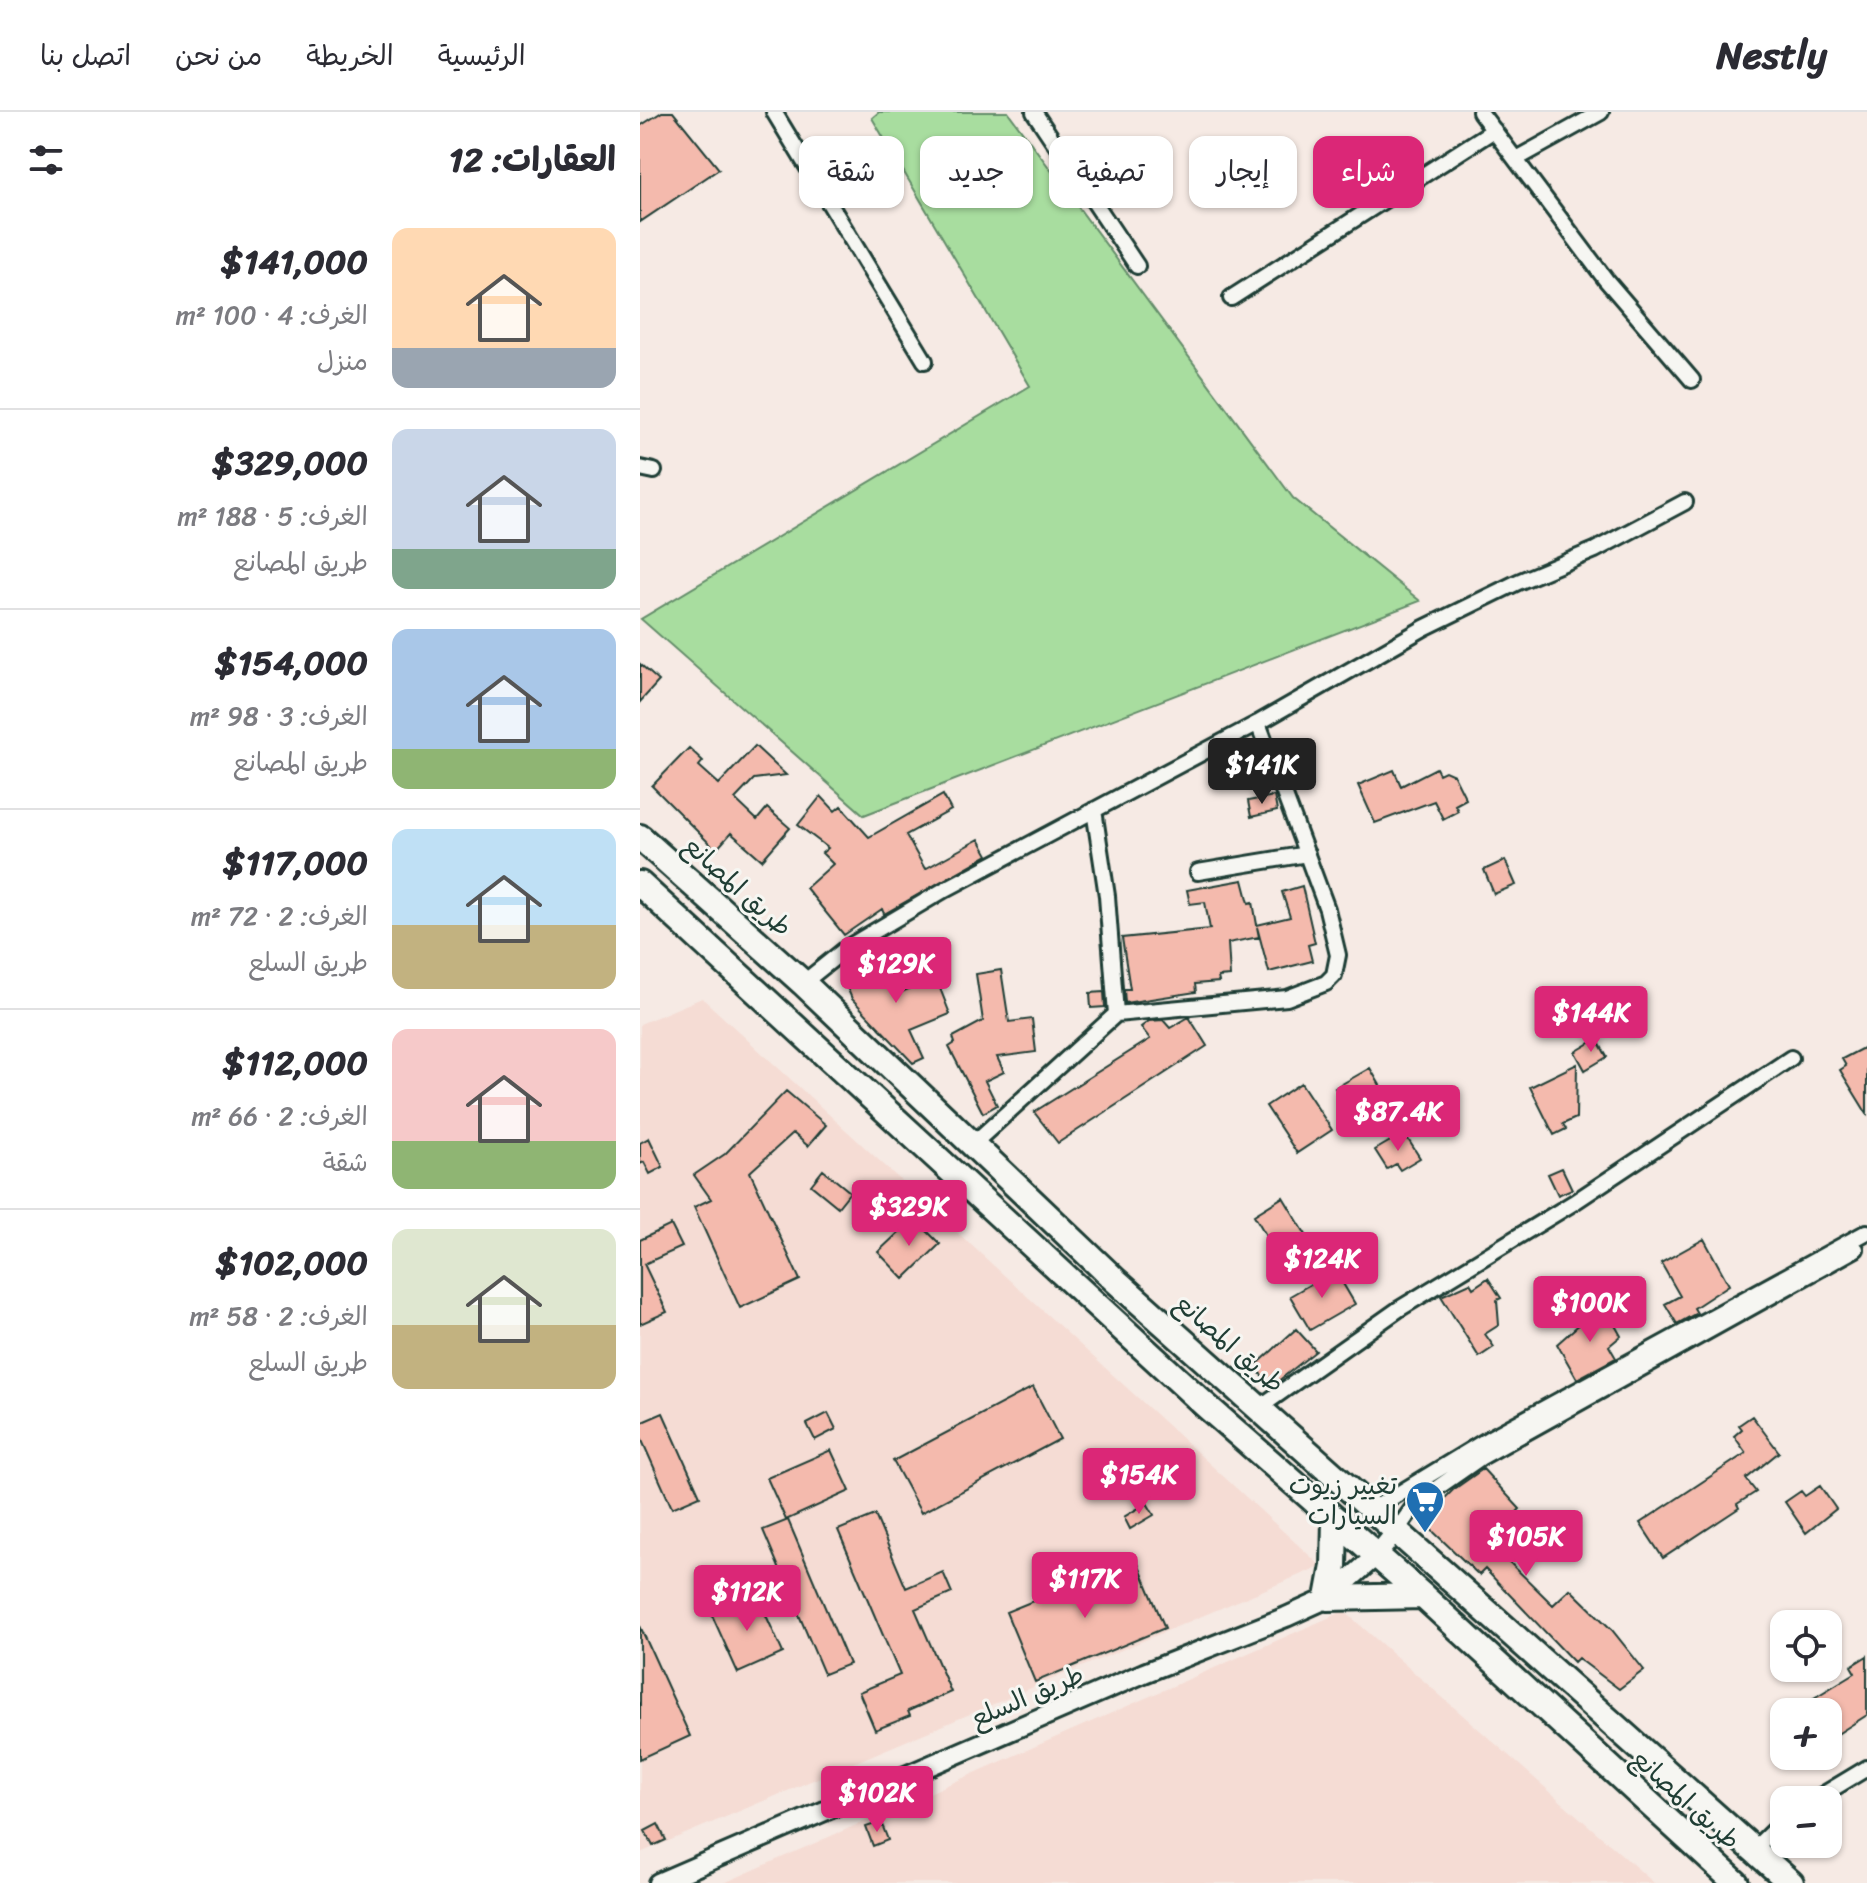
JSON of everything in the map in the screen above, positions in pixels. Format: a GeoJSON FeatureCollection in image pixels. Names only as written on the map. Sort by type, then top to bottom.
{"type":"FeatureCollection","features":[{"type":"Feature","properties":{"kind":"main road","name":"طريق المصانع"},"geometry":{"type":"LineString","coordinates":[[640,837],[803,983],[1116,1281],[1375,1508],[1791,1883]]}},
{"type":"Feature","properties":{"kind":"main road","name":"طريق المصانع"},"geometry":{"type":"LineString","coordinates":[[640,884],[1204,1404],[1423,1596],[1736,1883]]}},
{"type":"Feature","properties":{"kind":"main road"},"geometry":{"type":"LineString","coordinates":[[1335,1520],[1334,1566],[1328,1598],[1423,1596]]}},
{"type":"Feature","properties":{"kind":"street"},"geometry":{"type":"LineString","coordinates":[[774,112],[925,361]]}},
{"type":"Feature","properties":{"kind":"street"},"geometry":{"type":"LineString","coordinates":[[1034,112],[1137,266]]}},
{"type":"Feature","properties":{"kind":"street"},"geometry":{"type":"LineString","coordinates":[[1480,112],[1606,280],[1692,380]]}},
{"type":"Feature","properties":{"kind":"street"},"geometry":{"type":"LineString","coordinates":[[1516,159],[1601,112]]}},
{"type":"Feature","properties":{"kind":"street"},"geometry":{"type":"LineString","coordinates":[[1231,298],[1494,130]]}},
{"type":"Feature","properties":{"kind":"street"},"geometry":{"type":"LineString","coordinates":[[803,983],[877,929],[1258,723],[1424,628],[1518,582],[1595,550],[1685,502]]}},
{"type":"Feature","properties":{"kind":"street"},"geometry":{"type":"LineString","coordinates":[[973,1144],[1116,1014],[1271,1000],[1326,983],[1334,975],[1338,955],[1327,909],[1258,723]]}},
{"type":"Feature","properties":{"kind":"street"},"geometry":{"type":"LineString","coordinates":[[1094,810],[1107,896],[1116,1014]]}},
{"type":"Feature","properties":{"kind":"street"},"geometry":{"type":"LineString","coordinates":[[1198,872],[1307,854]]}},
{"type":"Feature","properties":{"kind":"street"},"geometry":{"type":"LineString","coordinates":[[1260,1407],[1399,1309],[1573,1203],[1791,1058]]}},
{"type":"Feature","properties":{"kind":"street"},"geometry":{"type":"LineString","coordinates":[[1375,1508],[1490,1438],[1867,1232]]}},
{"type":"Feature","properties":{"kind":"street"},"geometry":{"type":"LineString","coordinates":[[1397,1530],[1417,1502],[1480,1458],[1867,1243]]}},
{"type":"Feature","properties":{"kind":"street","name":"طريق السلع"},"geometry":{"type":"LineString","coordinates":[[658,1883],[1328,1598],[1377,1555],[1397,1530]]}},
{"type":"Feature","properties":{"kind":"street"},"geometry":{"type":"LineString","coordinates":[[1837,1786],[1867,1768]]}},
{"type":"Feature","properties":{"kind":"street"},"geometry":{"type":"LineString","coordinates":[[1754,1849],[1770,1834]]}},
{"type":"Feature","properties":{"kind":"shaded area"},"geometry":{"type":"Polygon","coordinates":[[[702,998],[1321,1566],[640,1853],[640,1024],[702,998]]]}},
{"type":"Feature","properties":{"kind":"shaded area"},"geometry":{"type":"Polygon","coordinates":[[[1344,1611],[1654,1883],[724,1883],[1344,1611]]]}},
{"type":"Feature","properties":{"kind":"green space"},"geometry":{"type":"Polygon","coordinates":[[[879,112],[1008,112],[1026,136],[920,136],[920,199],[904,172],[904,136],[883,136],[872,118],[879,112]]]}},
{"type":"Feature","properties":{"kind":"green space"},"geometry":{"type":"Polygon","coordinates":[[[1033,146],[1049,168],[1049,208],[1079,208],[1293,498],[1420,601],[864,815],[641,619],[1030,386],[925,208],[1033,208],[1033,146]]]}},
{"type":"Feature","properties":{"kind":"building"},"geometry":{"type":"Polygon","coordinates":[[[662,112],[673,112],[719,169],[640,222],[640,126],[662,112]]]}},
{"type":"Feature","properties":{"kind":"building"},"geometry":{"type":"Polygon","coordinates":[[[640,664],[659,681],[640,702],[640,664]]]}},
{"type":"Feature","properties":{"kind":"building"},"geometry":{"type":"Polygon","coordinates":[[[755,746],[786,775],[754,779],[735,799],[757,820],[767,808],[790,828],[762,860],[731,833],[716,850],[652,786],[689,748],[703,761],[699,766],[719,784],[755,746]]]}},
{"type":"Feature","properties":{"kind":"building"},"geometry":{"type":"Polygon","coordinates":[[[1436,768],[1439,774],[1445,771],[1454,775],[1466,799],[1455,805],[1458,811],[1443,819],[1434,801],[1375,823],[1358,785],[1394,770],[1401,786],[1436,768]]]}},
{"type":"Feature","properties":{"kind":"building"},"geometry":{"type":"Polygon","coordinates":[[[943,795],[951,810],[906,835],[925,869],[979,839],[988,855],[884,914],[882,909],[844,935],[806,888],[833,864],[822,853],[828,848],[798,825],[821,796],[835,811],[841,806],[869,837],[943,795]]]}},
{"type":"Feature","properties":{"kind":"building"},"geometry":{"type":"Polygon","coordinates":[[[1274,796],[1277,811],[1251,817],[1248,801],[1274,796]]]}},
{"type":"Feature","properties":{"kind":"building"},"geometry":{"type":"Polygon","coordinates":[[[1505,860],[1516,885],[1494,894],[1484,870],[1505,860]]]}},
{"type":"Feature","properties":{"kind":"building"},"geometry":{"type":"Polygon","coordinates":[[[1243,880],[1249,903],[1253,902],[1257,925],[1290,917],[1282,892],[1302,886],[1315,943],[1308,945],[1312,961],[1269,972],[1257,927],[1259,937],[1228,943],[1230,976],[1218,977],[1219,982],[1195,984],[1196,992],[1125,1003],[1124,989],[1130,989],[1122,938],[1210,929],[1205,902],[1190,904],[1187,890],[1243,880]]]}},
{"type":"Feature","properties":{"kind":"building"},"geometry":{"type":"Polygon","coordinates":[[[874,954],[894,995],[936,978],[950,1014],[911,1030],[924,1058],[913,1063],[852,999],[846,985],[850,983],[846,973],[853,969],[851,964],[874,954]]]}},
{"type":"Feature","properties":{"kind":"building"},"geometry":{"type":"Polygon","coordinates":[[[1001,970],[1009,1022],[1032,1019],[1036,1052],[997,1057],[1004,1072],[985,1081],[997,1105],[983,1113],[949,1047],[955,1043],[953,1037],[983,1021],[976,974],[1001,970]]]}},
{"type":"Feature","properties":{"kind":"building"},"geometry":{"type":"Polygon","coordinates":[[[1104,992],[1105,1007],[1091,1008],[1090,993],[1104,992]]]}},
{"type":"Feature","properties":{"kind":"building"},"geometry":{"type":"Polygon","coordinates":[[[1189,1017],[1207,1046],[1058,1143],[1034,1112],[1150,1039],[1141,1027],[1149,1021],[1163,1020],[1170,1028],[1189,1017]]]}},
{"type":"Feature","properties":{"kind":"building"},"geometry":{"type":"Polygon","coordinates":[[[1597,1039],[1607,1057],[1585,1070],[1575,1052],[1597,1039]]]}},
{"type":"Feature","properties":{"kind":"building"},"geometry":{"type":"Polygon","coordinates":[[[1867,1046],[1867,1114],[1840,1070],[1846,1066],[1842,1059],[1867,1046]]]}},
{"type":"Feature","properties":{"kind":"building"},"geometry":{"type":"Polygon","coordinates":[[[1577,1064],[1576,1118],[1563,1124],[1566,1129],[1554,1135],[1530,1087],[1577,1064]]]}},
{"type":"Feature","properties":{"kind":"building"},"geometry":{"type":"Polygon","coordinates":[[[1370,1068],[1388,1099],[1354,1119],[1335,1088],[1370,1068]]]}},
{"type":"Feature","properties":{"kind":"building"},"geometry":{"type":"Polygon","coordinates":[[[1301,1083],[1332,1130],[1297,1153],[1266,1106],[1301,1083]]]}},
{"type":"Feature","properties":{"kind":"building"},"geometry":{"type":"Polygon","coordinates":[[[786,1091],[826,1125],[808,1146],[793,1133],[750,1172],[800,1280],[740,1308],[694,1207],[711,1199],[694,1175],[725,1154],[786,1091]]]}},
{"type":"Feature","properties":{"kind":"building"},"geometry":{"type":"Polygon","coordinates":[[[1404,1133],[1420,1158],[1400,1170],[1396,1164],[1387,1169],[1375,1150],[1404,1133]]]}},
{"type":"Feature","properties":{"kind":"building"},"geometry":{"type":"Polygon","coordinates":[[[649,1138],[663,1167],[650,1174],[644,1162],[640,1164],[640,1143],[649,1138]]]}},
{"type":"Feature","properties":{"kind":"building"},"geometry":{"type":"Polygon","coordinates":[[[1562,1168],[1572,1189],[1558,1195],[1548,1174],[1562,1168]]]}},
{"type":"Feature","properties":{"kind":"building"},"geometry":{"type":"Polygon","coordinates":[[[823,1170],[850,1192],[838,1207],[811,1185],[823,1170]]]}},
{"type":"Feature","properties":{"kind":"building"},"geometry":{"type":"Polygon","coordinates":[[[1283,1197],[1306,1235],[1276,1252],[1254,1215],[1283,1197]]]}},
{"type":"Feature","properties":{"kind":"building"},"geometry":{"type":"Polygon","coordinates":[[[914,1218],[940,1244],[904,1279],[878,1252],[914,1218]]]}},
{"type":"Feature","properties":{"kind":"building"},"geometry":{"type":"Polygon","coordinates":[[[671,1225],[682,1247],[644,1264],[667,1312],[640,1324],[640,1240],[671,1225]]]}},
{"type":"Feature","properties":{"kind":"building"},"geometry":{"type":"Polygon","coordinates":[[[1704,1239],[1729,1285],[1694,1308],[1697,1313],[1677,1324],[1665,1304],[1680,1296],[1661,1263],[1704,1239]]]}},
{"type":"Feature","properties":{"kind":"building"},"geometry":{"type":"Polygon","coordinates":[[[1335,1270],[1355,1304],[1310,1330],[1290,1296],[1335,1270]]]}},
{"type":"Feature","properties":{"kind":"building"},"geometry":{"type":"Polygon","coordinates":[[[1488,1278],[1501,1298],[1497,1300],[1499,1325],[1485,1334],[1494,1347],[1479,1357],[1441,1296],[1470,1283],[1473,1288],[1488,1278]]]}},
{"type":"Feature","properties":{"kind":"building"},"geometry":{"type":"Polygon","coordinates":[[[1607,1311],[1621,1336],[1609,1346],[1616,1358],[1577,1379],[1557,1344],[1591,1314],[1595,1318],[1607,1311]]]}},
{"type":"Feature","properties":{"kind":"building"},"geometry":{"type":"Polygon","coordinates":[[[1296,1329],[1316,1351],[1272,1386],[1254,1367],[1296,1329]]]}},
{"type":"Feature","properties":{"kind":"building"},"geometry":{"type":"Polygon","coordinates":[[[1033,1387],[1060,1439],[921,1513],[893,1461],[1033,1387]]]}},
{"type":"Feature","properties":{"kind":"building"},"geometry":{"type":"Polygon","coordinates":[[[663,1413],[700,1496],[672,1508],[640,1436],[640,1423],[663,1413]]]}},
{"type":"Feature","properties":{"kind":"building"},"geometry":{"type":"Polygon","coordinates":[[[828,1413],[836,1429],[815,1440],[807,1424],[828,1413]]]}},
{"type":"Feature","properties":{"kind":"building"},"geometry":{"type":"Polygon","coordinates":[[[1752,1416],[1779,1452],[1746,1479],[1756,1492],[1737,1504],[1739,1508],[1663,1558],[1640,1523],[1746,1453],[1734,1436],[1742,1429],[1739,1425],[1752,1416]]]}},
{"type":"Feature","properties":{"kind":"building"},"geometry":{"type":"Polygon","coordinates":[[[831,1450],[850,1491],[786,1520],[767,1478],[831,1450]]]}},
{"type":"Feature","properties":{"kind":"building"},"geometry":{"type":"Polygon","coordinates":[[[1483,1469],[1520,1509],[1494,1536],[1501,1542],[1495,1548],[1553,1605],[1570,1589],[1612,1630],[1644,1670],[1619,1689],[1578,1658],[1574,1662],[1485,1569],[1479,1575],[1422,1521],[1453,1490],[1483,1469]]]}},
{"type":"Feature","properties":{"kind":"building"},"geometry":{"type":"Polygon","coordinates":[[[1820,1486],[1836,1509],[1806,1533],[1785,1502],[1801,1491],[1805,1496],[1820,1486]]]}},
{"type":"Feature","properties":{"kind":"building"},"geometry":{"type":"Polygon","coordinates":[[[1147,1503],[1154,1515],[1130,1529],[1124,1517],[1147,1503]]]}},
{"type":"Feature","properties":{"kind":"building"},"geometry":{"type":"Polygon","coordinates":[[[875,1515],[906,1588],[943,1572],[952,1593],[915,1609],[951,1692],[908,1711],[910,1716],[875,1730],[859,1692],[900,1675],[838,1530],[875,1515]]]}},
{"type":"Feature","properties":{"kind":"building"},"geometry":{"type":"Polygon","coordinates":[[[788,1520],[849,1664],[824,1674],[763,1530],[788,1520]]]}},
{"type":"Feature","properties":{"kind":"building"},"geometry":{"type":"Polygon","coordinates":[[[1136,1559],[1165,1628],[1035,1682],[1006,1612],[1136,1559]]]}},
{"type":"Feature","properties":{"kind":"building"},"geometry":{"type":"Polygon","coordinates":[[[756,1593],[783,1653],[738,1673],[711,1613],[756,1593]]]}},
{"type":"Feature","properties":{"kind":"building"},"geometry":{"type":"Polygon","coordinates":[[[640,1626],[690,1736],[640,1759],[640,1626]]]}},
{"type":"Feature","properties":{"kind":"building"},"geometry":{"type":"Polygon","coordinates":[[[1867,1656],[1867,1715],[1842,1731],[1842,1698],[1814,1698],[1855,1673],[1851,1666],[1867,1656]]]}},
{"type":"Feature","properties":{"kind":"building"},"geometry":{"type":"Polygon","coordinates":[[[881,1822],[888,1840],[873,1846],[866,1827],[881,1822]]]}},
{"type":"Feature","properties":{"kind":"building"},"geometry":{"type":"Polygon","coordinates":[[[658,1824],[666,1840],[653,1846],[645,1831],[658,1824]]]}},
{"type":"Feature","properties":{"kind":"place","name":"تغيير زيوت السيارات"},"geometry":{"type":"Point","coordinates":[1425,1534]}}]}
